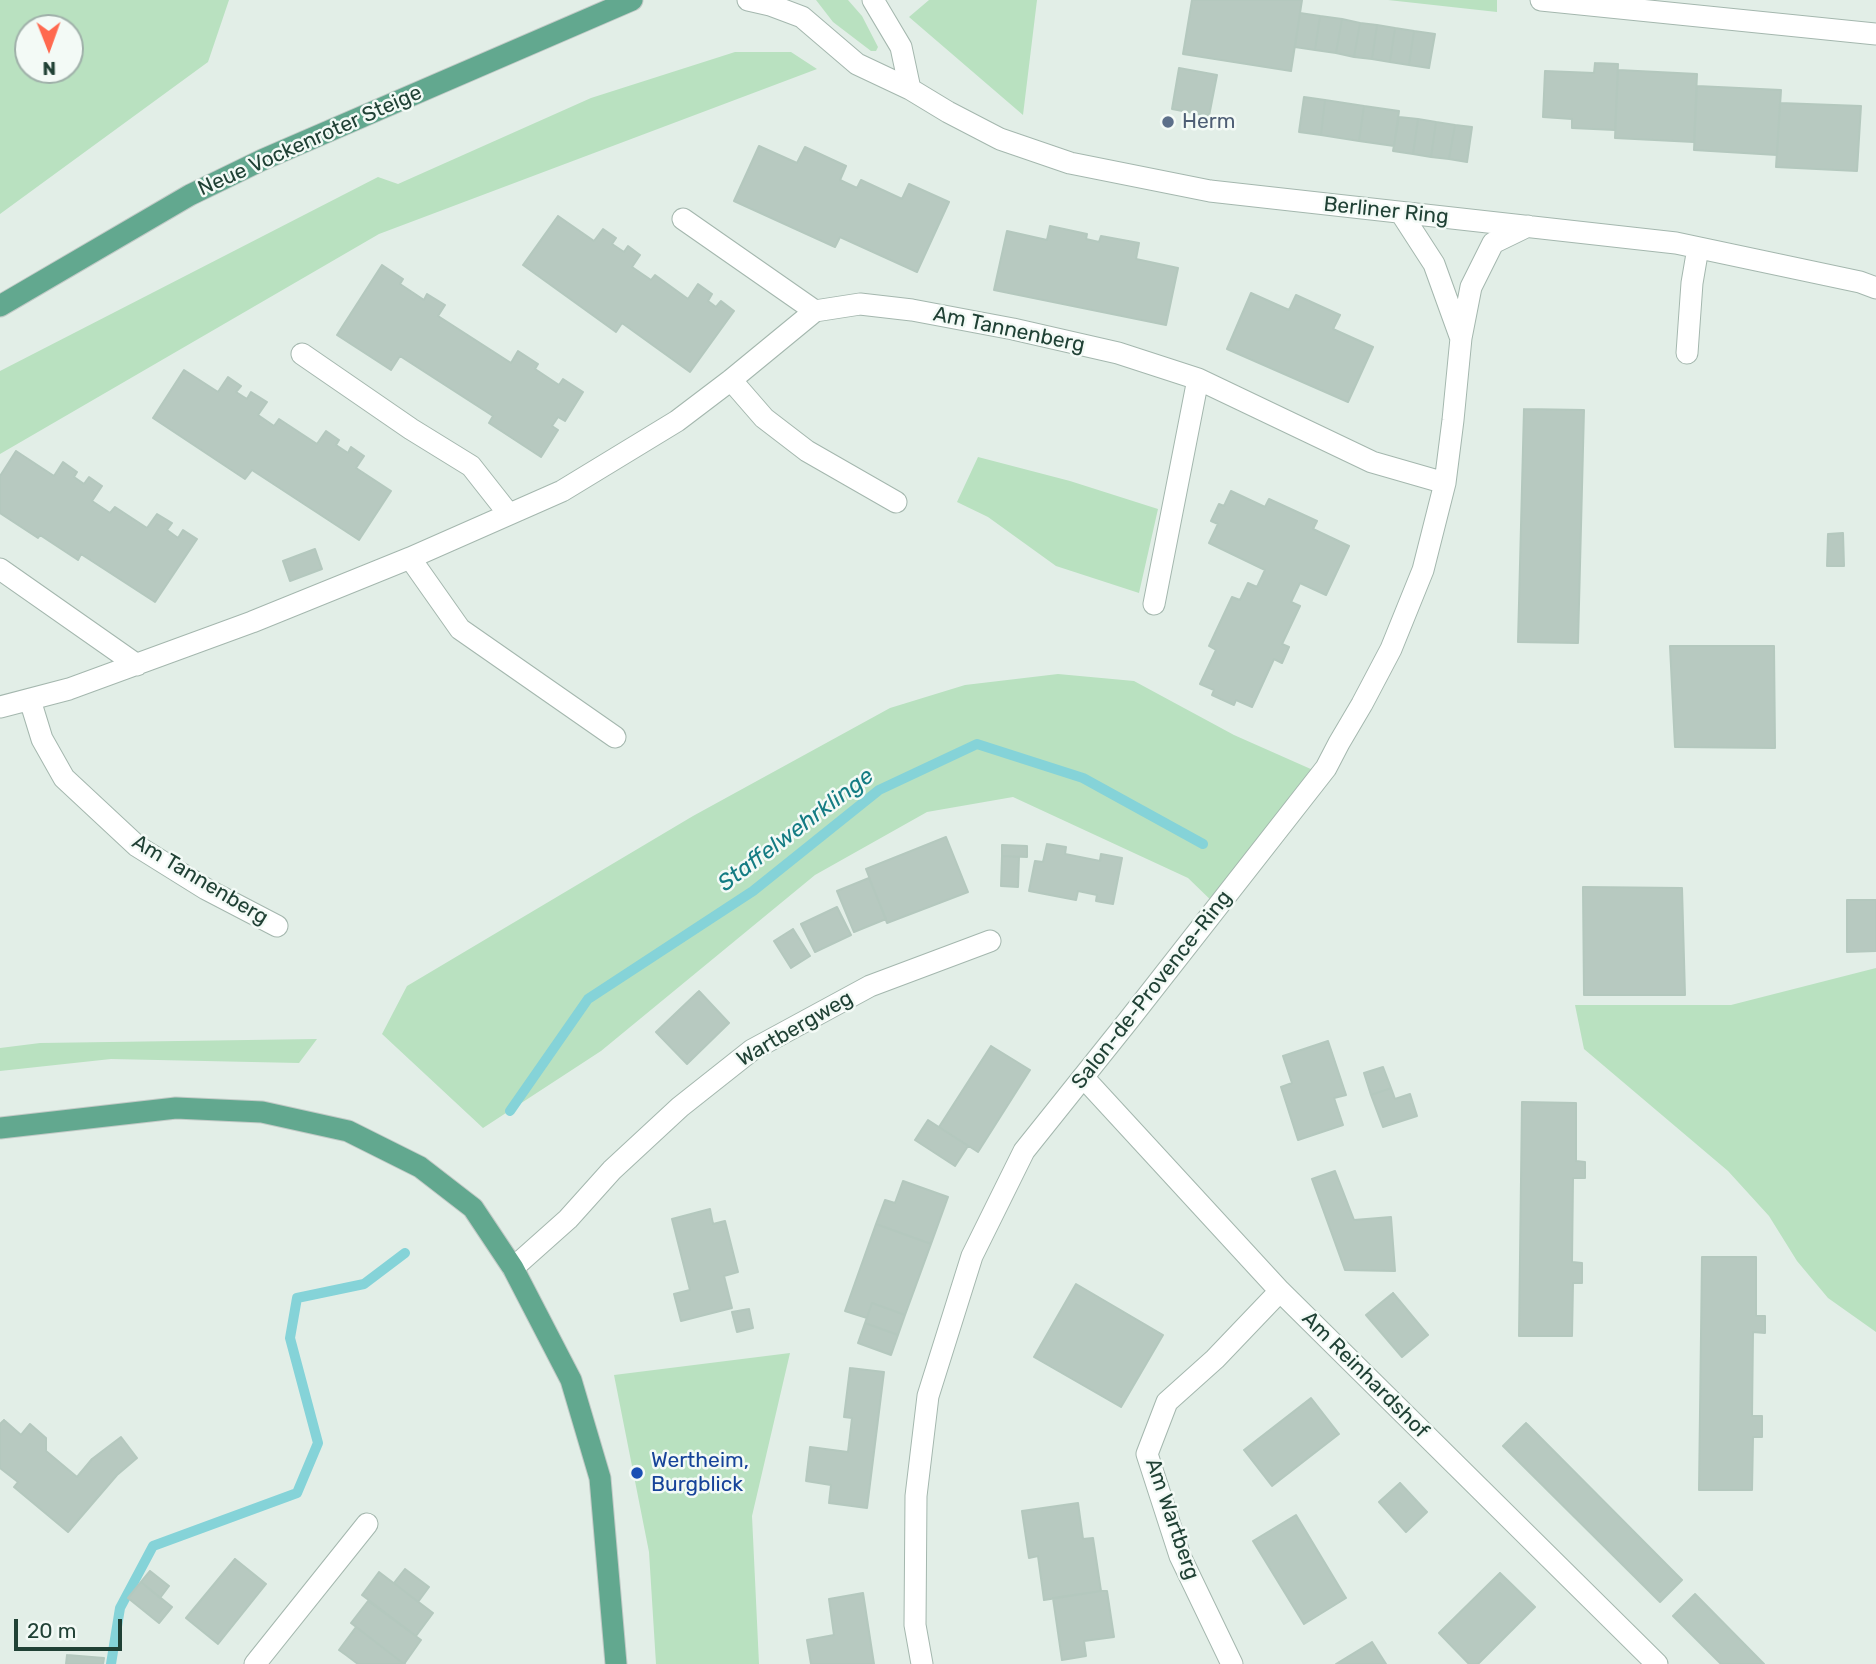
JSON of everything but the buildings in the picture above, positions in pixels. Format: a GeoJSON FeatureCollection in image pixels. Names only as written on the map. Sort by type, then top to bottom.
{"type":"FeatureCollection","features":[{"type":"Feature","properties":{"kind":"main road","name":"Neue Vockenroter Steige"},"geometry":{"type":"LineString","coordinates":[[0,306],[190,195],[262,160],[632,0]]}},
{"type":"Feature","properties":{"kind":"main road"},"geometry":{"type":"LineString","coordinates":[[0,1128],[176,1108],[262,1112],[348,1131],[420,1167],[473,1208],[513,1268],[571,1380],[600,1478],[616,1664]]}},
{"type":"Feature","properties":{"kind":"street","name":"Berliner Ring"},"geometry":{"type":"LineString","coordinates":[[748,0],[800,8],[857,64],[1000,139],[1070,163],[1210,191],[1676,243],[1860,282],[1876,288]]}},
{"type":"Feature","properties":{"kind":"street"},"geometry":{"type":"LineString","coordinates":[[873,0],[901,47],[909,89]]}},
{"type":"Feature","properties":{"kind":"street"},"geometry":{"type":"LineString","coordinates":[[1541,0],[1876,34]]}},
{"type":"Feature","properties":{"kind":"street","name":"Salon-de-Provence-Ring"},"geometry":{"type":"LineString","coordinates":[[1401,213],[1434,264],[1461,338]]}},
{"type":"Feature","properties":{"kind":"street"},"geometry":{"type":"LineString","coordinates":[[0,707],[69,689],[252,622],[410,558],[562,491],[677,421],[815,311],[683,219]]}},
{"type":"Feature","properties":{"kind":"street","name":"Salon-de-Provence-Ring"},"geometry":{"type":"LineString","coordinates":[[922,1664],[915,1625],[916,1496],[928,1396],[972,1256],[1024,1151],[1326,768],[1362,704],[1391,649],[1423,570],[1445,483],[1461,338],[1471,287],[1493,243],[1528,226]]}},
{"type":"Feature","properties":{"kind":"street"},"geometry":{"type":"LineString","coordinates":[[1687,353],[1692,283],[1698,248]]}},
{"type":"Feature","properties":{"kind":"street","name":"Am Tannenberg"},"geometry":{"type":"LineString","coordinates":[[815,311],[860,304],[912,310],[1118,353],[1198,379],[1372,462],[1445,483]]}},
{"type":"Feature","properties":{"kind":"street"},"geometry":{"type":"LineString","coordinates":[[302,354],[471,467],[508,513]]}},
{"type":"Feature","properties":{"kind":"street"},"geometry":{"type":"LineString","coordinates":[[1154,604],[1198,379]]}},
{"type":"Feature","properties":{"kind":"street"},"geometry":{"type":"LineString","coordinates":[[731,380],[764,418],[807,451],[896,502]]}},
{"type":"Feature","properties":{"kind":"street"},"geometry":{"type":"LineString","coordinates":[[410,558],[460,629],[615,737]]}},
{"type":"Feature","properties":{"kind":"street"},"geometry":{"type":"LineString","coordinates":[[0,569],[136,665]]}},
{"type":"Feature","properties":{"kind":"street","name":"Am Tannenberg"},"geometry":{"type":"LineString","coordinates":[[30,700],[42,739],[64,778],[136,846],[276,926]]}},
{"type":"Feature","properties":{"kind":"street","name":"Wartbergweg"},"geometry":{"type":"LineString","coordinates":[[513,1268],[568,1219],[612,1170],[680,1107],[752,1050],[870,986],[990,942]]}},
{"type":"Feature","properties":{"kind":"street","name":"Am Reinhardshof"},"geometry":{"type":"LineString","coordinates":[[1083,1077],[1280,1292],[1657,1664]]}},
{"type":"Feature","properties":{"kind":"street","name":"Am Wartberg"},"geometry":{"type":"LineString","coordinates":[[1232,1664],[1180,1556],[1147,1454],[1167,1402],[1216,1359],[1280,1292]]}},
{"type":"Feature","properties":{"kind":"street"},"geometry":{"type":"LineString","coordinates":[[255,1664],[367,1524]]}},
{"type":"Feature","properties":{"kind":"green space"},"geometry":{"type":"Polygon","coordinates":[[[0,0],[229,0],[208,62],[0,214],[0,0]]]}},
{"type":"Feature","properties":{"kind":"green space"},"geometry":{"type":"Polygon","coordinates":[[[816,0],[848,0],[862,16],[878,47],[876,51],[871,51],[833,22],[816,0]]]}},
{"type":"Feature","properties":{"kind":"green space"},"geometry":{"type":"Polygon","coordinates":[[[929,0],[1037,0],[1023,115],[909,17],[929,0]]]}},
{"type":"Feature","properties":{"kind":"green space"},"geometry":{"type":"Polygon","coordinates":[[[1388,0],[1497,0],[1497,12],[1388,0]]]}},
{"type":"Feature","properties":{"kind":"green space"},"geometry":{"type":"Polygon","coordinates":[[[735,52],[791,52],[817,69],[379,234],[0,454],[0,371],[378,177],[398,184],[591,98],[735,52]]]}},
{"type":"Feature","properties":{"kind":"green space"},"geometry":{"type":"Polygon","coordinates":[[[978,457],[1070,481],[1158,509],[1139,593],[1056,566],[988,517],[957,502],[978,457]]]}},
{"type":"Feature","properties":{"kind":"green space"},"geometry":{"type":"Polygon","coordinates":[[[1058,674],[1134,681],[1234,735],[1322,774],[1218,907],[1188,878],[1013,797],[927,812],[815,875],[601,1051],[483,1128],[382,1034],[407,986],[693,816],[890,708],[965,685],[1058,674]]]}},
{"type":"Feature","properties":{"kind":"green space"},"geometry":{"type":"Polygon","coordinates":[[[1876,968],[1876,1332],[1828,1298],[1797,1261],[1769,1216],[1728,1171],[1584,1049],[1575,1005],[1731,1005],[1876,968]]]}},
{"type":"Feature","properties":{"kind":"green space"},"geometry":{"type":"Polygon","coordinates":[[[317,1039],[299,1063],[111,1059],[0,1071],[0,1048],[40,1043],[317,1039]]]}},
{"type":"Feature","properties":{"kind":"green space"},"geometry":{"type":"Polygon","coordinates":[[[790,1353],[752,1516],[759,1664],[656,1664],[649,1552],[614,1375],[790,1353]]]}},
{"type":"Feature","properties":{"kind":"waterway","name":"Staffelwehrklinge"},"geometry":{"type":"LineString","coordinates":[[510,1111],[588,999],[753,891],[879,790],[977,744],[1083,778],[1203,844]]}},
{"type":"Feature","properties":{"kind":"waterway","name":"Staffelwehrklinge"},"geometry":{"type":"LineString","coordinates":[[111,1664],[120,1608],[153,1546],[297,1493],[318,1443],[290,1338],[297,1298],[364,1284],[405,1253]]}},
{"type":"Feature","properties":{"kind":"place","name":"Herm"},"geometry":{"type":"Point","coordinates":[1168,122]}},
{"type":"Feature","properties":{"kind":"place","name":"Wertheim, Burgblick"},"geometry":{"type":"Point","coordinates":[637,1473]}}]}
